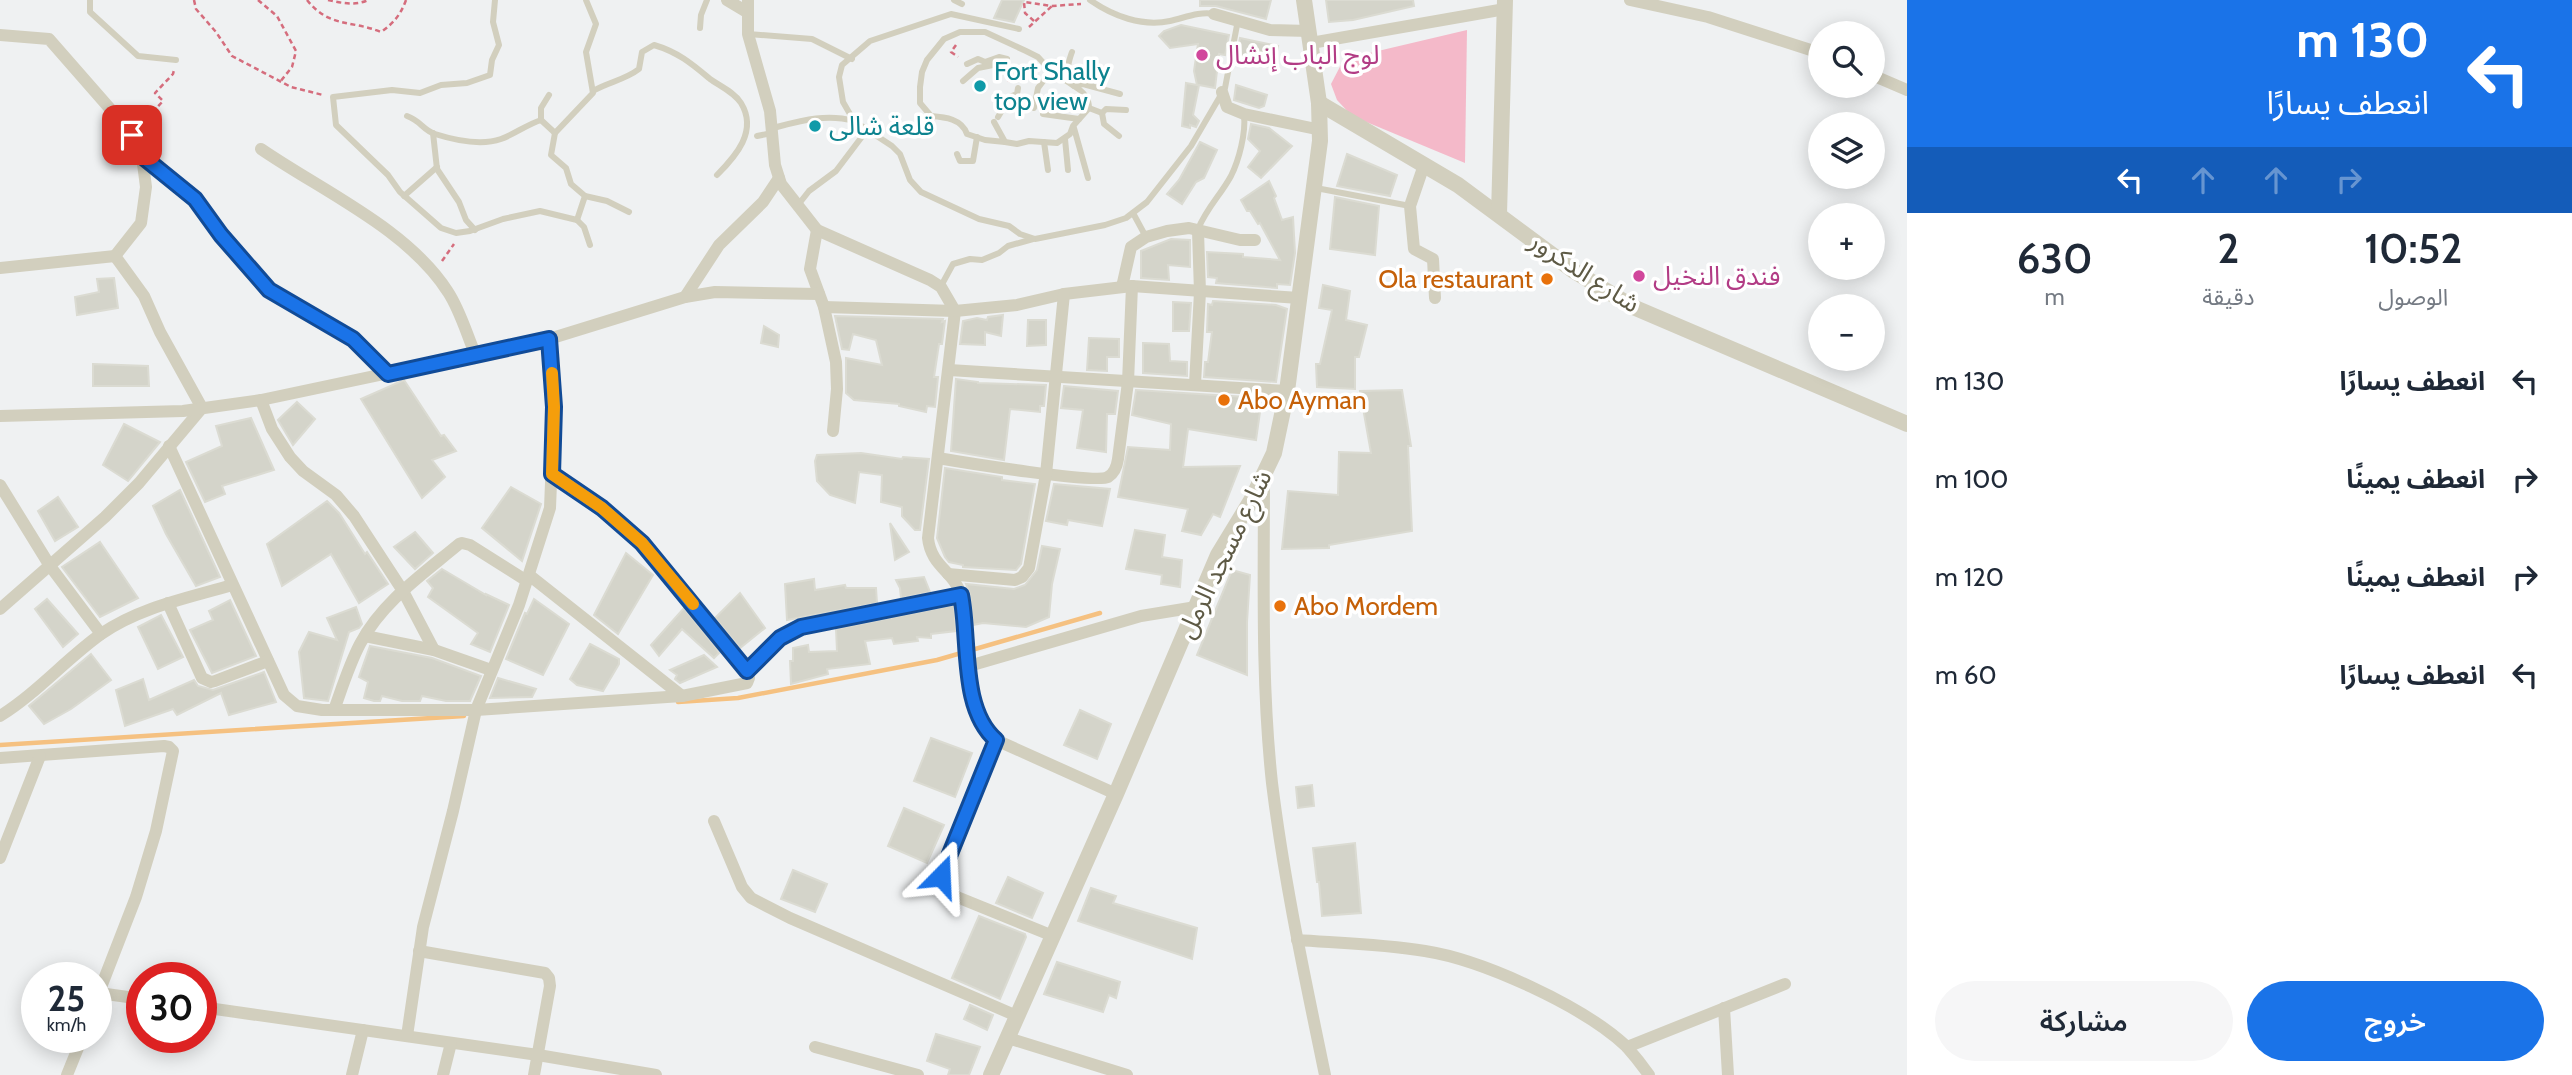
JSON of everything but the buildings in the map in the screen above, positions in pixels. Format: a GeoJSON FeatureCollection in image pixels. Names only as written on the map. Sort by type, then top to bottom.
{"type":"FeatureCollection","features":[{"type":"Feature","properties":{"kind":"street"},"geometry":{"type":"LineString","coordinates":[[727,0],[748,6],[748,34],[773,130],[775,165],[779,178],[797,205],[817,230],[930,279],[950,298],[955,312],[928,538],[933,558],[957,583],[961,595],[971,691],[979,721],[996,740],[1116,794]]}},
{"type":"Feature","properties":{"kind":"street","name":"شارع مسجد الرمل"},"geometry":{"type":"LineString","coordinates":[[991,1075],[1116,794],[1218,555],[1274,453],[1287,391],[1321,130],[1304,0]]}},
{"type":"Feature","properties":{"kind":"street"},"geometry":{"type":"LineString","coordinates":[[1630,0],[1708,17],[1808,49]]}},
{"type":"Feature","properties":{"kind":"street"},"geometry":{"type":"LineString","coordinates":[[1214,14],[1270,30],[1310,37],[1505,5],[1499,214]]}},
{"type":"Feature","properties":{"kind":"street"},"geometry":{"type":"LineString","coordinates":[[0,35],[49,39],[132,135],[142,156],[146,187],[141,223],[116,256],[0,268]]}},
{"type":"Feature","properties":{"kind":"street"},"geometry":{"type":"LineString","coordinates":[[1885,81],[1907,90]]}},
{"type":"Feature","properties":{"kind":"street"},"geometry":{"type":"LineString","coordinates":[[1222,92],[1227,107],[1244,114],[1321,130]]}},
{"type":"Feature","properties":{"kind":"street","name":"شارع الدكرور"},"geometry":{"type":"LineString","coordinates":[[1319,103],[1424,165],[1499,214],[1574,271],[1633,307],[1907,424]]}},
{"type":"Feature","properties":{"kind":"street"},"geometry":{"type":"LineString","coordinates":[[261,149],[392,232],[432,271],[449,293],[476,356]]}},
{"type":"Feature","properties":{"kind":"street"},"geometry":{"type":"LineString","coordinates":[[142,156],[195,199],[221,235],[269,290],[353,339],[388,374]]}},
{"type":"Feature","properties":{"kind":"street"},"geometry":{"type":"LineString","coordinates":[[1424,165],[1410,205],[1414,249],[1433,259],[1435,298]]}},
{"type":"Feature","properties":{"kind":"street"},"geometry":{"type":"LineString","coordinates":[[685,297],[719,245],[763,202],[779,178]]}},
{"type":"Feature","properties":{"kind":"street"},"geometry":{"type":"LineString","coordinates":[[938,458],[1099,480],[1113,473],[1118,459],[1128,382],[1127,286],[1131,247],[1146,237],[1189,228],[1240,240],[1255,240]]}},
{"type":"Feature","properties":{"kind":"street"},"geometry":{"type":"LineString","coordinates":[[817,230],[810,269],[836,362],[838,389],[833,430]]}},
{"type":"Feature","properties":{"kind":"street"},"geometry":{"type":"LineString","coordinates":[[1195,384],[1200,292],[1198,231]]}},
{"type":"Feature","properties":{"kind":"street"},"geometry":{"type":"LineString","coordinates":[[116,256],[144,296],[160,332],[202,408]]}},
{"type":"Feature","properties":{"kind":"street"},"geometry":{"type":"LineString","coordinates":[[0,416],[164,412],[261,400],[549,339],[685,297],[715,292],[955,312],[1017,305],[1064,294],[1127,286],[1300,298]]}},
{"type":"Feature","properties":{"kind":"street"},"geometry":{"type":"LineString","coordinates":[[948,574],[1015,580],[1022,577],[1029,568],[1045,474],[1064,294]]}},
{"type":"Feature","properties":{"kind":"street"},"geometry":{"type":"LineString","coordinates":[[407,1036],[419,951],[476,710],[519,605],[550,508],[554,407],[549,339]]}},
{"type":"Feature","properties":{"kind":"street"},"geometry":{"type":"LineString","coordinates":[[949,370],[1287,391]]}},
{"type":"Feature","properties":{"kind":"street"},"geometry":{"type":"LineString","coordinates":[[261,400],[279,443],[303,471],[336,495],[354,516],[403,591],[434,650]]}},
{"type":"Feature","properties":{"kind":"street"},"geometry":{"type":"LineString","coordinates":[[0,610],[130,492],[202,408]]}},
{"type":"Feature","properties":{"kind":"street"},"geometry":{"type":"LineString","coordinates":[[169,446],[288,701],[308,709],[476,710],[682,696],[743,685],[748,680],[747,671],[642,543],[602,508],[552,474]]}},
{"type":"Feature","properties":{"kind":"street"},"geometry":{"type":"LineString","coordinates":[[1264,475],[1265,671],[1271,767],[1286,884],[1325,1075]]}},
{"type":"Feature","properties":{"kind":"street"},"geometry":{"type":"LineString","coordinates":[[0,485],[50,565],[101,634]]}},
{"type":"Feature","properties":{"kind":"street"},"geometry":{"type":"LineString","coordinates":[[334,710],[365,636],[403,591],[462,542],[528,578],[682,696]]}},
{"type":"Feature","properties":{"kind":"street"},"geometry":{"type":"LineString","coordinates":[[0,716],[101,634],[145,611],[232,585]]}},
{"type":"Feature","properties":{"kind":"street"},"geometry":{"type":"LineString","coordinates":[[747,671],[780,638],[801,627],[961,595]]}},
{"type":"Feature","properties":{"kind":"street"},"geometry":{"type":"LineString","coordinates":[[168,603],[202,678],[206,681],[215,681],[268,661]]}},
{"type":"Feature","properties":{"kind":"street"},"geometry":{"type":"LineString","coordinates":[[969,666],[1141,616],[1196,607]]}},
{"type":"Feature","properties":{"kind":"street"},"geometry":{"type":"LineString","coordinates":[[365,636],[434,650],[491,670]]}},
{"type":"Feature","properties":{"kind":"street"},"geometry":{"type":"LineString","coordinates":[[996,740],[943,871],[942,884],[957,897],[1053,936]]}},
{"type":"Feature","properties":{"kind":"street"},"geometry":{"type":"LineString","coordinates":[[0,758],[164,746],[171,748],[174,755],[156,831],[136,897],[111,962]]}},
{"type":"Feature","properties":{"kind":"street"},"geometry":{"type":"LineString","coordinates":[[0,858],[40,756]]}},
{"type":"Feature","properties":{"kind":"street"},"geometry":{"type":"LineString","coordinates":[[714,821],[742,887],[751,898],[789,918],[1017,1016]]}},
{"type":"Feature","properties":{"kind":"street"},"geometry":{"type":"LineString","coordinates":[[1297,940],[1418,950],[1471,963],[1514,979],[1566,1005],[1627,1048],[1650,1075]]}},
{"type":"Feature","properties":{"kind":"street"},"geometry":{"type":"LineString","coordinates":[[419,951],[545,973],[550,986],[534,1075]]}},
{"type":"Feature","properties":{"kind":"street"},"geometry":{"type":"LineString","coordinates":[[1627,1048],[1785,984]]}},
{"type":"Feature","properties":{"kind":"street"},"geometry":{"type":"LineString","coordinates":[[1724,1007],[1728,1075]]}},
{"type":"Feature","properties":{"kind":"street"},"geometry":{"type":"LineString","coordinates":[[217,1009],[538,1055],[656,1075]]}},
{"type":"Feature","properties":{"kind":"street"},"geometry":{"type":"LineString","coordinates":[[352,1075],[363,1030]]}},
{"type":"Feature","properties":{"kind":"street"},"geometry":{"type":"LineString","coordinates":[[1008,1038],[1127,1075]]}},
{"type":"Feature","properties":{"kind":"street"},"geometry":{"type":"LineString","coordinates":[[443,1075],[452,1043]]}},
{"type":"Feature","properties":{"kind":"street"},"geometry":{"type":"LineString","coordinates":[[815,1048],[918,1075]]}},
{"type":"Feature","properties":{"kind":"street"},"geometry":{"type":"LineString","coordinates":[[67,1075],[76,1053]]}},
{"type":"Feature","properties":{"kind":"lane"},"geometry":{"type":"LineString","coordinates":[[90,0],[90,12],[138,56],[176,60]]}},
{"type":"Feature","properties":{"kind":"lane"},"geometry":{"type":"LineString","coordinates":[[495,0],[493,22],[499,45],[492,60],[490,75],[467,83],[441,85],[420,93],[392,90],[333,97],[336,125],[388,175],[404,196],[441,228],[456,233],[472,231],[503,219],[540,211],[577,220],[584,227],[590,245]]}},
{"type":"Feature","properties":{"kind":"lane"},"geometry":{"type":"LineString","coordinates":[[586,0],[596,24],[586,52],[593,91]]}},
{"type":"Feature","properties":{"kind":"lane"},"geometry":{"type":"LineString","coordinates":[[701,28],[701,15],[707,0]]}},
{"type":"Feature","properties":{"kind":"lane"},"geometry":{"type":"LineString","coordinates":[[954,0],[962,4]]}},
{"type":"Feature","properties":{"kind":"lane"},"geometry":{"type":"LineString","coordinates":[[1093,4],[1133,21],[1150,24],[1214,14]]}},
{"type":"Feature","properties":{"kind":"lane"},"geometry":{"type":"LineString","coordinates":[[854,121],[843,102],[839,77],[842,65],[870,41],[951,14],[1019,29]]}},
{"type":"Feature","properties":{"kind":"lane"},"geometry":{"type":"LineString","coordinates":[[941,287],[953,264],[970,259],[982,260],[1008,246],[1035,239],[1105,225],[1126,218],[1147,202],[1191,146],[1222,92],[1238,20]]}},
{"type":"Feature","properties":{"kind":"lane"},"geometry":{"type":"LineString","coordinates":[[960,32],[985,32],[1038,57],[1049,69],[1081,90],[1089,108],[1073,126],[1070,134],[1057,143],[1029,141],[1017,144],[977,137],[967,134],[958,121],[931,116],[920,103],[920,87],[927,60],[944,39],[954,35],[960,32]]}},
{"type":"Feature","properties":{"kind":"lane"},"geometry":{"type":"LineString","coordinates":[[748,34],[812,39],[852,59]]}},
{"type":"Feature","properties":{"kind":"lane"},"geometry":{"type":"LineString","coordinates":[[629,212],[607,201],[585,196],[571,184],[566,168],[551,155],[555,133],[593,91],[632,75],[639,69],[642,52],[654,45],[687,58],[741,103],[745,141],[730,162],[716,175]]}},
{"type":"Feature","properties":{"kind":"lane"},"geometry":{"type":"LineString","coordinates":[[1063,79],[1072,52]]}},
{"type":"Feature","properties":{"kind":"lane"},"geometry":{"type":"LineString","coordinates":[[968,64],[978,59],[985,62],[999,57],[1007,59]]}},
{"type":"Feature","properties":{"kind":"lane"},"geometry":{"type":"LineString","coordinates":[[963,81],[978,68],[993,65]]}},
{"type":"Feature","properties":{"kind":"lane"},"geometry":{"type":"LineString","coordinates":[[1034,108],[1038,88],[1049,69]]}},
{"type":"Feature","properties":{"kind":"lane"},"geometry":{"type":"LineString","coordinates":[[1074,86],[1083,84],[1119,94]]}},
{"type":"Feature","properties":{"kind":"lane"},"geometry":{"type":"LineString","coordinates":[[1005,142],[996,119],[1000,112],[999,106],[1004,99],[1017,94],[1018,88]]}},
{"type":"Feature","properties":{"kind":"lane"},"geometry":{"type":"LineString","coordinates":[[549,95],[541,108],[541,120],[555,133]]}},
{"type":"Feature","properties":{"kind":"lane"},"geometry":{"type":"LineString","coordinates":[[1089,108],[1102,113]]}},
{"type":"Feature","properties":{"kind":"lane"},"geometry":{"type":"LineString","coordinates":[[1102,113],[1106,109],[1126,110]]}},
{"type":"Feature","properties":{"kind":"lane"},"geometry":{"type":"LineString","coordinates":[[1102,113],[1104,124],[1119,136]]}},
{"type":"Feature","properties":{"kind":"lane"},"geometry":{"type":"LineString","coordinates":[[1043,114],[1079,119]]}},
{"type":"Feature","properties":{"kind":"lane"},"geometry":{"type":"LineString","coordinates":[[1198,231],[1206,211],[1231,175],[1240,146],[1244,114]]}},
{"type":"Feature","properties":{"kind":"lane"},"geometry":{"type":"LineString","coordinates":[[407,116],[418,120],[425,129],[433,133],[473,142],[497,141],[541,120]]}},
{"type":"Feature","properties":{"kind":"lane"},"geometry":{"type":"LineString","coordinates":[[757,136],[821,117],[854,121],[900,154],[910,180],[921,192],[979,219],[1009,226],[1020,234],[1035,239]]}},
{"type":"Feature","properties":{"kind":"lane"},"geometry":{"type":"LineString","coordinates":[[1073,126],[1088,178]]}},
{"type":"Feature","properties":{"kind":"lane"},"geometry":{"type":"LineString","coordinates":[[797,205],[809,191],[836,171],[855,142],[867,130]]}},
{"type":"Feature","properties":{"kind":"lane"},"geometry":{"type":"LineString","coordinates":[[433,133],[437,167],[459,202],[472,231]]}},
{"type":"Feature","properties":{"kind":"lane"},"geometry":{"type":"LineString","coordinates":[[957,154],[960,161],[974,161],[977,137]]}},
{"type":"Feature","properties":{"kind":"lane"},"geometry":{"type":"LineString","coordinates":[[1065,139],[1068,170]]}},
{"type":"Feature","properties":{"kind":"lane"},"geometry":{"type":"LineString","coordinates":[[1044,142],[1048,170]]}},
{"type":"Feature","properties":{"kind":"lane"},"geometry":{"type":"LineString","coordinates":[[404,196],[437,167]]}},
{"type":"Feature","properties":{"kind":"lane"},"geometry":{"type":"LineString","coordinates":[[1314,187],[1410,205]]}},
{"type":"Feature","properties":{"kind":"lane"},"geometry":{"type":"LineString","coordinates":[[577,220],[585,196]]}},
{"type":"Feature","properties":{"kind":"lane"},"geometry":{"type":"LineString","coordinates":[[1133,213],[1146,237]]}},
{"type":"Feature","properties":{"kind":"path"},"geometry":{"type":"LineString","coordinates":[[194,0],[196,9],[232,56],[280,82],[333,97]]}},
{"type":"Feature","properties":{"kind":"path"},"geometry":{"type":"LineString","coordinates":[[258,0],[277,16],[296,51],[292,67],[280,82]]}},
{"type":"Feature","properties":{"kind":"path"},"geometry":{"type":"LineString","coordinates":[[307,0],[315,10],[333,21],[366,26],[381,32],[402,11],[405,0]]}},
{"type":"Feature","properties":{"kind":"path"},"geometry":{"type":"LineString","coordinates":[[328,0],[345,4],[364,3],[368,0]]}},
{"type":"Feature","properties":{"kind":"path"},"geometry":{"type":"LineString","coordinates":[[1052,6],[1034,21],[1025,13],[1024,2],[1052,6],[1093,4]]}},
{"type":"Feature","properties":{"kind":"path"},"geometry":{"type":"LineString","coordinates":[[954,35],[957,42],[951,52],[962,63],[968,64]]}},
{"type":"Feature","properties":{"kind":"path"},"geometry":{"type":"LineString","coordinates":[[132,135],[163,101],[155,93],[173,74],[176,60]]}},
{"type":"Feature","properties":{"kind":"path"},"geometry":{"type":"LineString","coordinates":[[1008,67],[1013,70],[1009,82]]}},
{"type":"Feature","properties":{"kind":"path"},"geometry":{"type":"LineString","coordinates":[[432,271],[448,255],[455,241],[472,231]]}},
{"type":"Feature","properties":{"kind":"shaded area"},"geometry":{"type":"Polygon","coordinates":[[[1467,30],[1465,163],[1352,116],[1337,100],[1331,84],[1344,59],[1467,30]]]}},
{"type":"Feature","properties":{"kind":"waterway"},"geometry":{"type":"LineString","coordinates":[[678,702],[738,698],[937,660],[1100,613]]}},
{"type":"Feature","properties":{"kind":"waterway"},"geometry":{"type":"LineString","coordinates":[[0,745],[464,716]]}},
{"type":"Feature","properties":{"kind":"slow traffic"},"geometry":{"type":"LineString","coordinates":[[552,373],[552,474],[602,508],[642,543],[693,604]]}},
{"type":"Feature","properties":{"kind":"place","name":"لوج الباب إنشال"},"geometry":{"type":"Point","coordinates":[1202,55]}},
{"type":"Feature","properties":{"kind":"place","name":"Fort Shally top view"},"geometry":{"type":"Point","coordinates":[980,86]}},
{"type":"Feature","properties":{"kind":"place","name":"قلعة شالى"},"geometry":{"type":"Point","coordinates":[815,126]}},
{"type":"Feature","properties":{"kind":"place","name":"فندق النخيل"},"geometry":{"type":"Point","coordinates":[1639,276]}},
{"type":"Feature","properties":{"kind":"place","name":"Ola restaurant"},"geometry":{"type":"Point","coordinates":[1547,279]}},
{"type":"Feature","properties":{"kind":"place","name":"Abo Ayman"},"geometry":{"type":"Point","coordinates":[1224,400]}},
{"type":"Feature","properties":{"kind":"place","name":"Abo Mordem"},"geometry":{"type":"Point","coordinates":[1280,606]}},
{"type":"Feature","properties":{"kind":"route"},"geometry":{"type":"LineString","coordinates":[[132,135],[142,156],[195,199],[221,235],[269,290],[353,339],[388,374],[549,339],[554,407],[552,474],[602,508],[642,543],[747,671],[780,638],[801,627],[961,595],[971,691],[979,721],[996,740],[941,876]]}}]}
